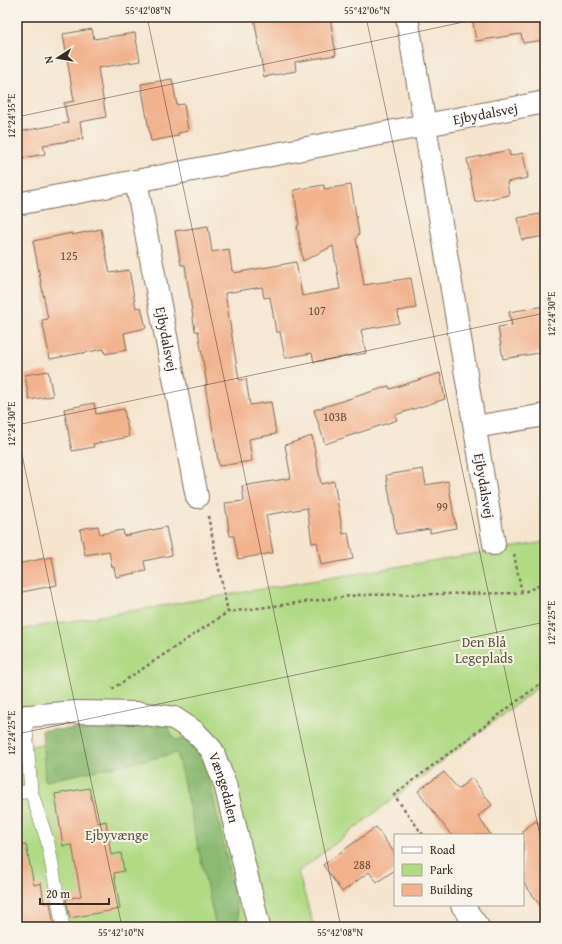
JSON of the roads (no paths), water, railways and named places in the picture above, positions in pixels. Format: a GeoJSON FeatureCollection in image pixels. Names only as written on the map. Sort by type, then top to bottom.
{"type":"FeatureCollection","features":[{"type":"Feature","properties":{"kind":"street"},"geometry":{"type":"LineString","coordinates":[[407,17],[426,126]]}},
{"type":"Feature","properties":{"kind":"street","name":"Ejbydalsvej"},"geometry":{"type":"LineString","coordinates":[[17,204],[545,102]]}},
{"type":"Feature","properties":{"kind":"street","name":"Ejbydalsvej"},"geometry":{"type":"LineString","coordinates":[[426,126],[494,544]]}},
{"type":"Feature","properties":{"kind":"street","name":"Ejbydalsvej"},"geometry":{"type":"LineString","coordinates":[[136,181],[197,497]]}},
{"type":"Feature","properties":{"kind":"street"},"geometry":{"type":"LineString","coordinates":[[475,427],[545,415]]}},
{"type":"Feature","properties":{"kind":"street","name":"Vængedalen"},"geometry":{"type":"LineString","coordinates":[[21,717],[76,712],[139,713],[174,718],[195,732],[212,750],[225,784],[259,927]]}},
{"type":"Feature","properties":{"kind":"street"},"geometry":{"type":"LineString","coordinates":[[463,906],[478,927]]}},
{"type":"Feature","properties":{"kind":"lane","name":"Vængedalen"},"geometry":{"type":"LineString","coordinates":[[21,717],[31,791],[48,843],[63,927]]}},
{"type":"Feature","properties":{"kind":"lane"},"geometry":{"type":"LineString","coordinates":[[17,793],[31,791]]}},
{"type":"Feature","properties":{"kind":"park label","name":"Den Blå Legeplads"},"geometry":{"type":"Point","coordinates":[484,650]}},
{"type":"Feature","properties":{"kind":"park label","name":"Ejbyvænge"},"geometry":{"type":"Point","coordinates":[117,835]}}]}
